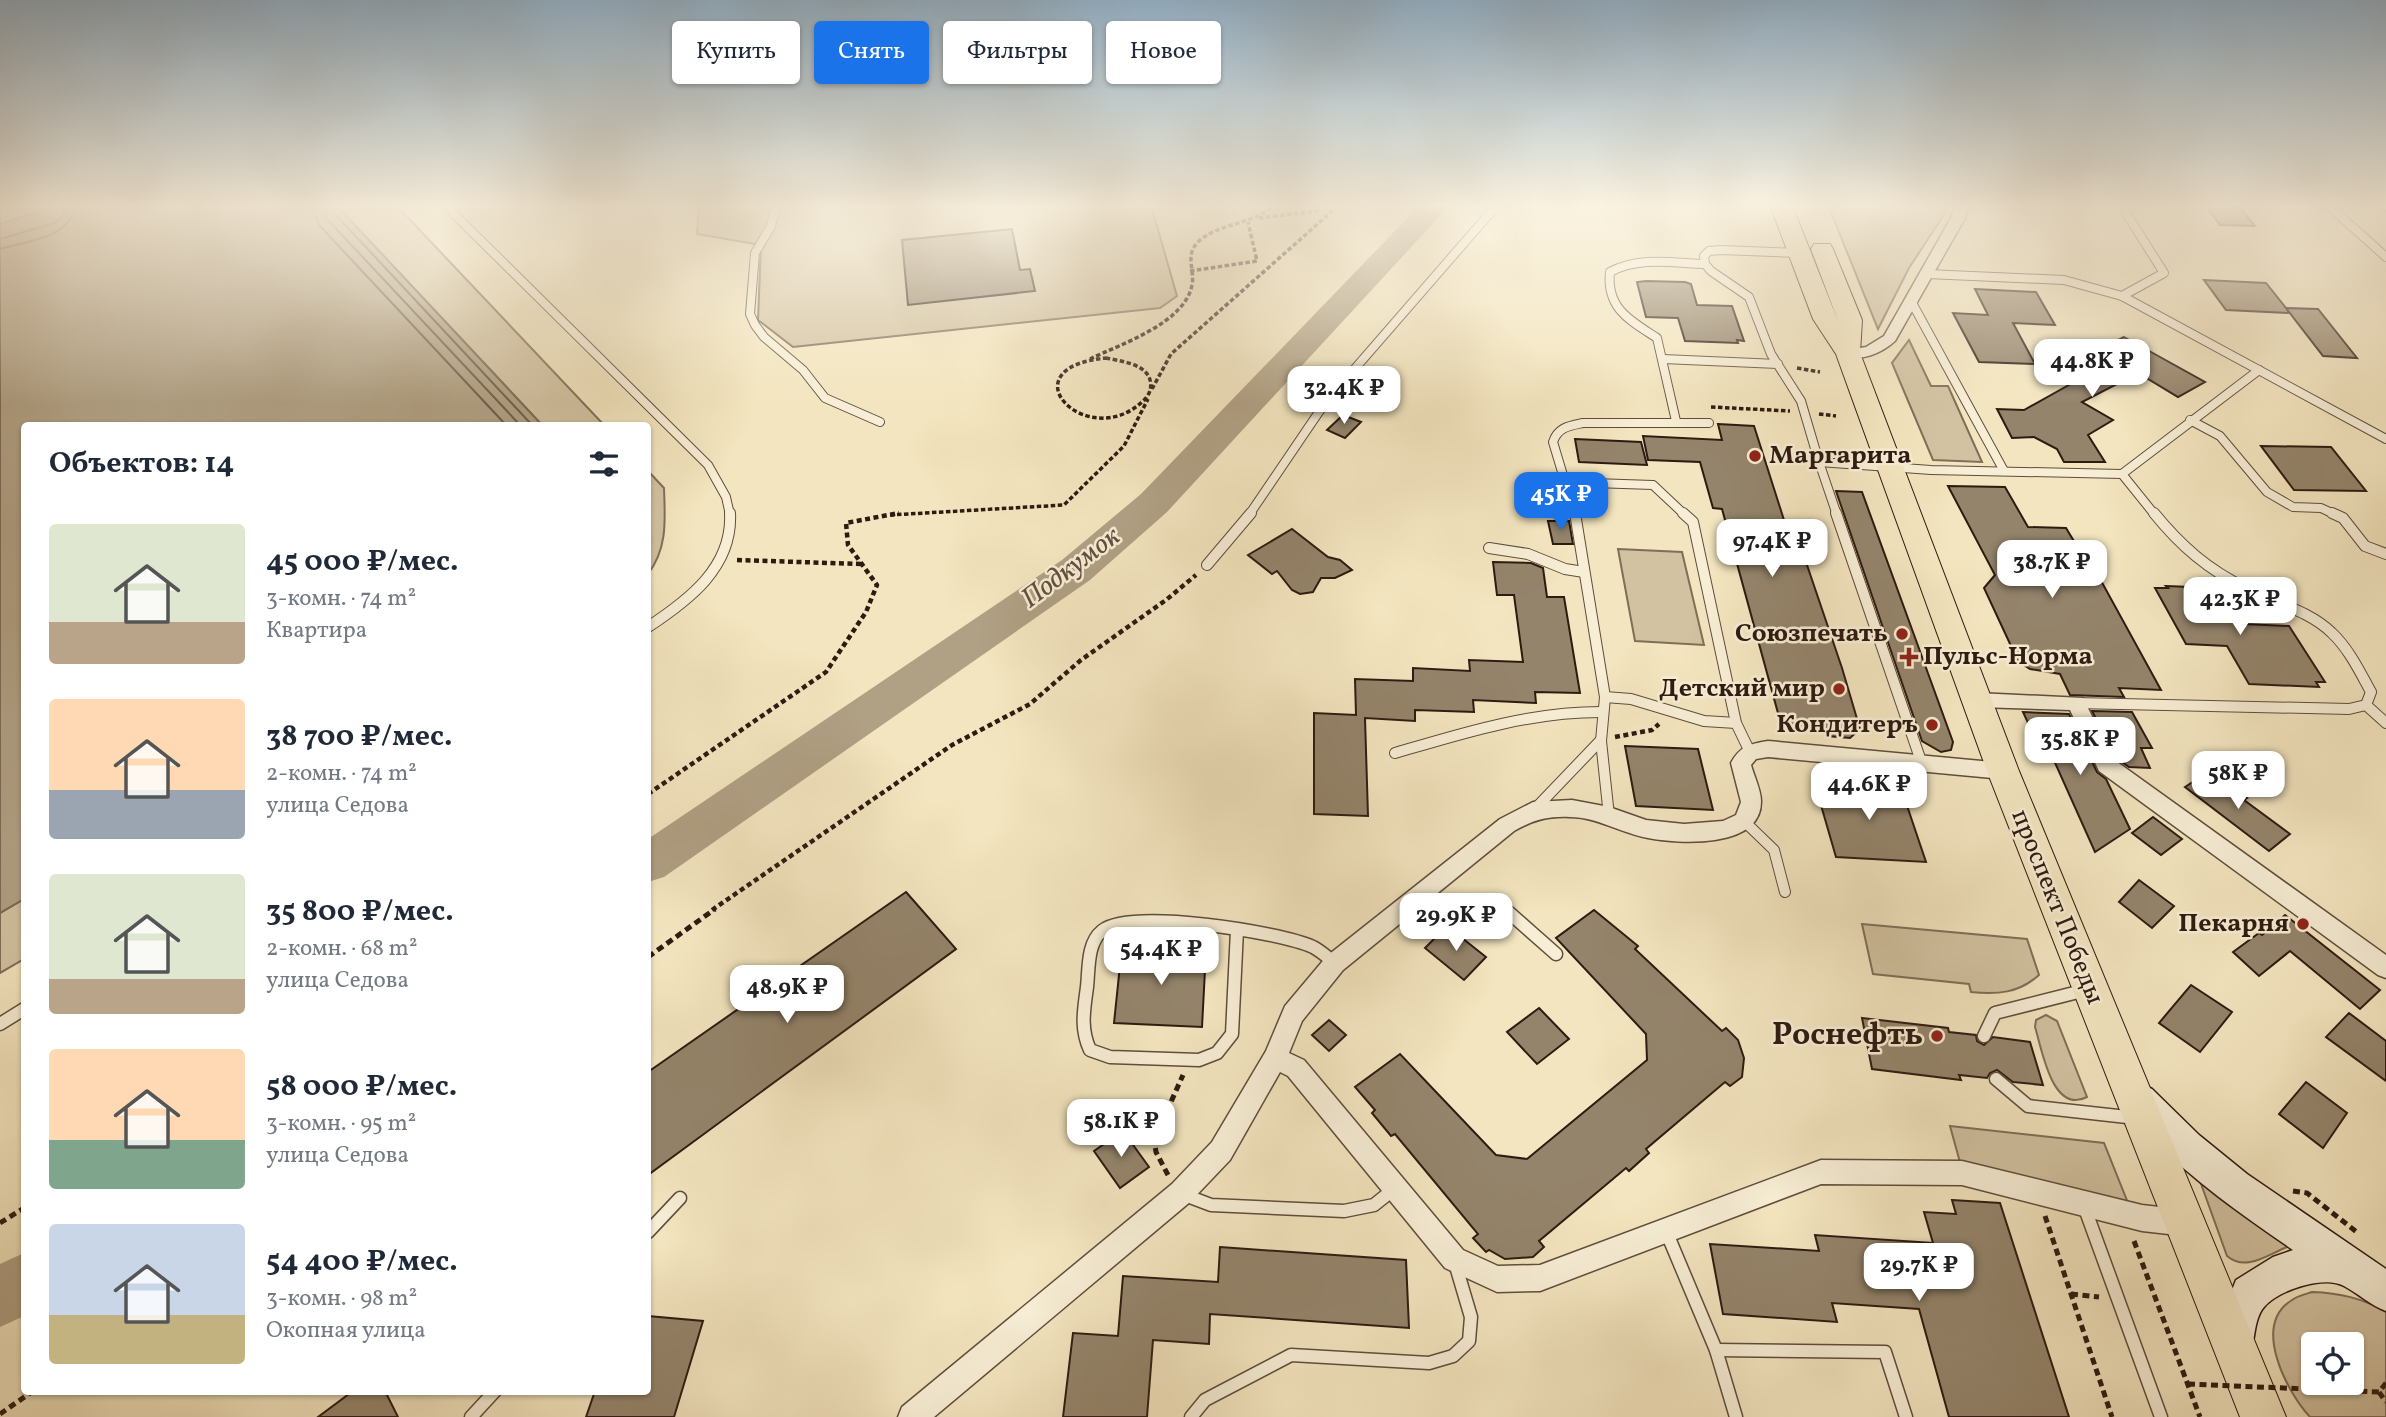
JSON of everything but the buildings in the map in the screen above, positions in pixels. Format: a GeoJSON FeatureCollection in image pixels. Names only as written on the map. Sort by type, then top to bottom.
{"type":"FeatureCollection","features":[{"type":"Feature","properties":{"kind":"main road","name":"проспект Победы"},"geometry":{"type":"LineString","coordinates":[[1808,271],[1825,319],[1848,354],[2003,771],[2263,1417]]}},
{"type":"Feature","properties":{"kind":"main road","name":"проспект Победы"},"geometry":{"type":"LineString","coordinates":[[1830,271],[1850,320],[1848,354]]}},
{"type":"Feature","properties":{"kind":"main road"},"geometry":{"type":"LineString","coordinates":[[2138,1105],[2234,1187],[2359,1253],[2386,1292]]}},
{"type":"Feature","properties":{"kind":"main road"},"geometry":{"type":"LineString","coordinates":[[2235,1345],[2238,1323],[2250,1294],[2286,1270],[2323,1264],[2359,1253]]}},
{"type":"Feature","properties":{"kind":"street"},"geometry":{"type":"LineString","coordinates":[[1848,354],[1867,353],[1881,347],[1890,338],[1929,271]]}},
{"type":"Feature","properties":{"kind":"street"},"geometry":{"type":"LineString","coordinates":[[1976,700],[2076,703],[2106,765],[2386,968]]}},
{"type":"Feature","properties":{"kind":"street"},"geometry":{"type":"LineString","coordinates":[[912,1417],[1181,1193],[1221,1151],[1275,1058],[1293,1014],[1335,963],[1507,825],[1533,810],[1572,808],[1609,816],[1646,829],[1684,833],[1725,830],[1744,821],[1751,802],[1741,763],[1750,752],[1768,750],[2003,771]]}},
{"type":"Feature","properties":{"kind":"street"},"geometry":{"type":"LineString","coordinates":[[1275,1058],[1296,1068],[1454,1259],[1497,1279],[1540,1278],[1821,1172],[1962,1173],[2152,1219],[2186,1223]]}},
{"type":"Feature","properties":{"kind":"lane"},"geometry":{"type":"LineString","coordinates":[[512,271],[708,465],[730,507],[732,530],[723,559],[686,599],[651,624]]}},
{"type":"Feature","properties":{"kind":"lane"},"geometry":{"type":"LineString","coordinates":[[754,271],[750,314],[764,337],[803,370],[825,398],[880,422]]}},
{"type":"Feature","properties":{"kind":"lane"},"geometry":{"type":"LineString","coordinates":[[1207,565],[1250,514],[1325,403],[1440,271]]}},
{"type":"Feature","properties":{"kind":"lane"},"geometry":{"type":"LineString","coordinates":[[1611,271],[1609,281],[1620,314],[1657,338],[1676,421]]}},
{"type":"Feature","properties":{"kind":"lane"},"geometry":{"type":"LineString","coordinates":[[1715,271],[1749,297],[1771,354],[1801,401],[1819,463],[1922,764]]}},
{"type":"Feature","properties":{"kind":"lane"},"geometry":{"type":"LineString","coordinates":[[2122,296],[2164,273],[2163,271]]}},
{"type":"Feature","properties":{"kind":"lane"},"geometry":{"type":"LineString","coordinates":[[1927,274],[2064,280],[2122,296],[2386,439]]}},
{"type":"Feature","properties":{"kind":"lane"},"geometry":{"type":"LineString","coordinates":[[1911,301],[2004,471]]}},
{"type":"Feature","properties":{"kind":"lane"},"geometry":{"type":"LineString","coordinates":[[1662,359],[1778,364]]}},
{"type":"Feature","properties":{"kind":"lane"},"geometry":{"type":"LineString","coordinates":[[1819,463],[2122,474],[2259,370]]}},
{"type":"Feature","properties":{"kind":"lane"},"geometry":{"type":"LineString","coordinates":[[2190,420],[2220,436],[2267,492],[2294,507],[2320,508],[2343,518],[2365,546],[2386,554]]}},
{"type":"Feature","properties":{"kind":"lane"},"geometry":{"type":"LineString","coordinates":[[1609,816],[1601,740],[1601,712],[1605,697],[1575,513],[1563,482],[1553,442],[1556,433],[1567,426],[1601,421],[1709,423]]}},
{"type":"Feature","properties":{"kind":"lane"},"geometry":{"type":"LineString","coordinates":[[2122,474],[2198,559],[2232,581],[2327,628],[2361,672],[2371,692],[2366,705]]}},
{"type":"Feature","properties":{"kind":"lane"},"geometry":{"type":"LineString","coordinates":[[1563,482],[1653,485],[1693,522],[1736,723],[1750,752]]}},
{"type":"Feature","properties":{"kind":"lane"},"geometry":{"type":"LineString","coordinates":[[1489,548],[1516,550],[1543,559],[1562,570],[1584,572]]}},
{"type":"Feature","properties":{"kind":"lane"},"geometry":{"type":"LineString","coordinates":[[1605,697],[1631,699],[1704,721],[1736,723]]}},
{"type":"Feature","properties":{"kind":"lane"},"geometry":{"type":"LineString","coordinates":[[2076,703],[2349,709],[2366,705]]}},
{"type":"Feature","properties":{"kind":"lane"},"geometry":{"type":"LineString","coordinates":[[2366,705],[2386,723]]}},
{"type":"Feature","properties":{"kind":"lane"},"geometry":{"type":"LineString","coordinates":[[1395,753],[1495,724],[1566,712],[1601,712]]}},
{"type":"Feature","properties":{"kind":"lane"},"geometry":{"type":"LineString","coordinates":[[1533,810],[1601,740]]}},
{"type":"Feature","properties":{"kind":"lane"},"geometry":{"type":"LineString","coordinates":[[1744,821],[1774,850],[1785,892]]}},
{"type":"Feature","properties":{"kind":"lane"},"geometry":{"type":"LineString","coordinates":[[1427,889],[1462,921],[1482,905],[1503,907],[1556,954]]}},
{"type":"Feature","properties":{"kind":"lane"},"geometry":{"type":"LineString","coordinates":[[1237,930],[1231,1034],[1217,1053],[1199,1060],[1110,1057],[1090,1051],[1081,1032],[1093,940],[1105,927],[1126,920],[1214,925],[1237,930],[1312,947],[1335,963]]}},
{"type":"Feature","properties":{"kind":"lane"},"geometry":{"type":"LineString","coordinates":[[1984,1036],[1996,1013],[2090,989]]}},
{"type":"Feature","properties":{"kind":"lane"},"geometry":{"type":"LineString","coordinates":[[0,1024],[21,1011]]}},
{"type":"Feature","properties":{"kind":"lane"},"geometry":{"type":"LineString","coordinates":[[1996,1079],[2028,1106],[2138,1105]]}},
{"type":"Feature","properties":{"kind":"lane"},"geometry":{"type":"LineString","coordinates":[[1181,1193],[1211,1205],[1344,1211],[1374,1205],[1394,1189]]}},
{"type":"Feature","properties":{"kind":"lane"},"geometry":{"type":"LineString","coordinates":[[651,1229],[680,1198]]}},
{"type":"Feature","properties":{"kind":"lane"},"geometry":{"type":"LineString","coordinates":[[2082,1203],[2161,1417]]}},
{"type":"Feature","properties":{"kind":"lane"},"geometry":{"type":"LineString","coordinates":[[1666,1231],[1716,1350],[1736,1417]]}},
{"type":"Feature","properties":{"kind":"lane"},"geometry":{"type":"LineString","coordinates":[[1191,1417],[1205,1400],[1291,1355],[1429,1363],[1453,1356],[1469,1341],[1471,1317],[1454,1259]]}},
{"type":"Feature","properties":{"kind":"lane"},"geometry":{"type":"LineString","coordinates":[[1716,1350],[1885,1352],[1906,1417]]}},
{"type":"Feature","properties":{"kind":"lane"},"geometry":{"type":"LineString","coordinates":[[471,1417],[491,1395]]}},
{"type":"Feature","properties":{"kind":"path"},"geometry":{"type":"LineString","coordinates":[[1148,399],[1125,414],[1110,417],[1086,416],[1066,408],[1058,399],[1055,390],[1058,380],[1076,364],[1153,328],[1179,310],[1189,298],[1193,285],[1190,271]]}},
{"type":"Feature","properties":{"kind":"path"},"geometry":{"type":"LineString","coordinates":[[651,792],[827,672],[866,612],[877,584],[848,545],[846,523],[904,512],[1064,505],[1124,446],[1171,354],[1264,271]]}},
{"type":"Feature","properties":{"kind":"path"},"geometry":{"type":"LineString","coordinates":[[1090,359],[1113,358],[1135,364],[1151,380],[1152,389]]}},
{"type":"Feature","properties":{"kind":"path"},"geometry":{"type":"LineString","coordinates":[[1674,405],[1836,416]]}},
{"type":"Feature","properties":{"kind":"path"},"geometry":{"type":"LineString","coordinates":[[723,559],[862,564]]}},
{"type":"Feature","properties":{"kind":"path"},"geometry":{"type":"LineString","coordinates":[[651,955],[754,880],[952,745],[1030,704],[1081,660],[1166,600],[1207,565]]}},
{"type":"Feature","properties":{"kind":"path"},"geometry":{"type":"LineString","coordinates":[[1601,740],[1652,730],[1673,712]]}},
{"type":"Feature","properties":{"kind":"path"},"geometry":{"type":"LineString","coordinates":[[1163,1167],[1154,1140],[1156,1130],[1182,1080],[1186,1059]]}},
{"type":"Feature","properties":{"kind":"path"},"geometry":{"type":"LineString","coordinates":[[2037,1192],[2112,1417]]}},
{"type":"Feature","properties":{"kind":"path"},"geometry":{"type":"LineString","coordinates":[[2307,1193],[2359,1253]]}},
{"type":"Feature","properties":{"kind":"path"},"geometry":{"type":"LineString","coordinates":[[0,1223],[21,1210]]}},
{"type":"Feature","properties":{"kind":"path"},"geometry":{"type":"LineString","coordinates":[[2134,1241],[2200,1417]]}},
{"type":"Feature","properties":{"kind":"path"},"geometry":{"type":"LineString","coordinates":[[2071,1294],[2118,1298]]}},
{"type":"Feature","properties":{"kind":"path"},"geometry":{"type":"LineString","coordinates":[[2379,1392],[2386,1383]]}},
{"type":"Feature","properties":{"kind":"path"},"geometry":{"type":"LineString","coordinates":[[2188,1384],[2379,1392]]}},
{"type":"Feature","properties":{"kind":"path"},"geometry":{"type":"LineString","coordinates":[[2379,1392],[2386,1402]]}},
{"type":"Feature","properties":{"kind":"path"},"geometry":{"type":"LineString","coordinates":[[0,1414],[27,1395]]}},
{"type":"Feature","properties":{"kind":"shaded area"},"geometry":{"type":"Polygon","coordinates":[[[398,271],[459,271],[601,422],[539,422],[398,271]]]}},
{"type":"Feature","properties":{"kind":"shaded area"},"geometry":{"type":"Polygon","coordinates":[[[760,271],[1170,271],[1177,296],[1160,308],[793,347],[758,320],[760,271]]]}},
{"type":"Feature","properties":{"kind":"shaded area"},"geometry":{"type":"Polygon","coordinates":[[[1855,271],[1907,271],[1878,329],[1855,271]]]}},
{"type":"Feature","properties":{"kind":"shaded area"},"geometry":{"type":"Polygon","coordinates":[[[1909,340],[1931,386],[1948,386],[1982,462],[1933,460],[1892,363],[1909,340]]]}},
{"type":"Feature","properties":{"kind":"shaded area"},"geometry":{"type":"Polygon","coordinates":[[[651,474],[664,488],[665,511],[662,544],[651,569],[651,474]]]}},
{"type":"Feature","properties":{"kind":"shaded area"},"geometry":{"type":"Polygon","coordinates":[[[1618,549],[1682,552],[1704,645],[1635,641],[1618,549]]]}},
{"type":"Feature","properties":{"kind":"shaded area"},"geometry":{"type":"Polygon","coordinates":[[[21,901],[21,961],[0,973],[0,913],[21,901]]]}},
{"type":"Feature","properties":{"kind":"shaded area"},"geometry":{"type":"Polygon","coordinates":[[[1862,924],[2027,939],[2039,975],[2016,989],[1990,993],[1971,992],[1969,984],[1873,974],[1862,924]]]}},
{"type":"Feature","properties":{"kind":"shaded area"},"geometry":{"type":"Polygon","coordinates":[[[2046,1015],[2057,1021],[2087,1097],[2075,1100],[2065,1097],[2050,1077],[2035,1027],[2036,1020],[2046,1015]]]}},
{"type":"Feature","properties":{"kind":"shaded area"},"geometry":{"type":"Polygon","coordinates":[[[1950,1126],[2104,1143],[2130,1208],[1961,1166],[1950,1126]]]}},
{"type":"Feature","properties":{"kind":"shaded area"},"geometry":{"type":"Polygon","coordinates":[[[2200,1181],[2288,1237],[2287,1247],[2249,1262],[2234,1261],[2227,1256],[2200,1181]]]}},
{"type":"Feature","properties":{"kind":"shaded area"},"geometry":{"type":"Polygon","coordinates":[[[2312,1292],[2350,1297],[2386,1312],[2386,1417],[2310,1417],[2301,1406],[2283,1376],[2274,1341],[2274,1325],[2280,1311],[2299,1296],[2312,1292]]]}},
{"type":"Feature","properties":{"kind":"water"},"geometry":{"type":"Polygon","coordinates":[[[0,271],[398,271],[539,422],[21,422],[21,901],[0,913],[0,271]]]}},
{"type":"Feature","properties":{"kind":"waterway","name":"Подкумок"},"geometry":{"type":"LineString","coordinates":[[651,861],[1076,570],[1154,503],[1373,271]]}},
{"type":"Feature","properties":{"kind":"waterway","name":"Подкумок"},"geometry":{"type":"LineString","coordinates":[[0,1298],[21,1284]]}},
{"type":"Feature","properties":{"kind":"place","name":"Маргарита"},"geometry":{"type":"Point","coordinates":[1755,456]}},
{"type":"Feature","properties":{"kind":"place","name":"Союзпечать"},"geometry":{"type":"Point","coordinates":[1902,634]}},
{"type":"Feature","properties":{"kind":"place","name":"Пульс-Норма"},"geometry":{"type":"Point","coordinates":[1909,657]}},
{"type":"Feature","properties":{"kind":"place","name":"Детский мир"},"geometry":{"type":"Point","coordinates":[1839,689]}},
{"type":"Feature","properties":{"kind":"place","name":"Кондитеръ"},"geometry":{"type":"Point","coordinates":[1932,725]}},
{"type":"Feature","properties":{"kind":"place","name":"Пекарня"},"geometry":{"type":"Point","coordinates":[2303,924]}},
{"type":"Feature","properties":{"kind":"place","name":"Роснефть"},"geometry":{"type":"Point","coordinates":[1937,1036]}}]}
